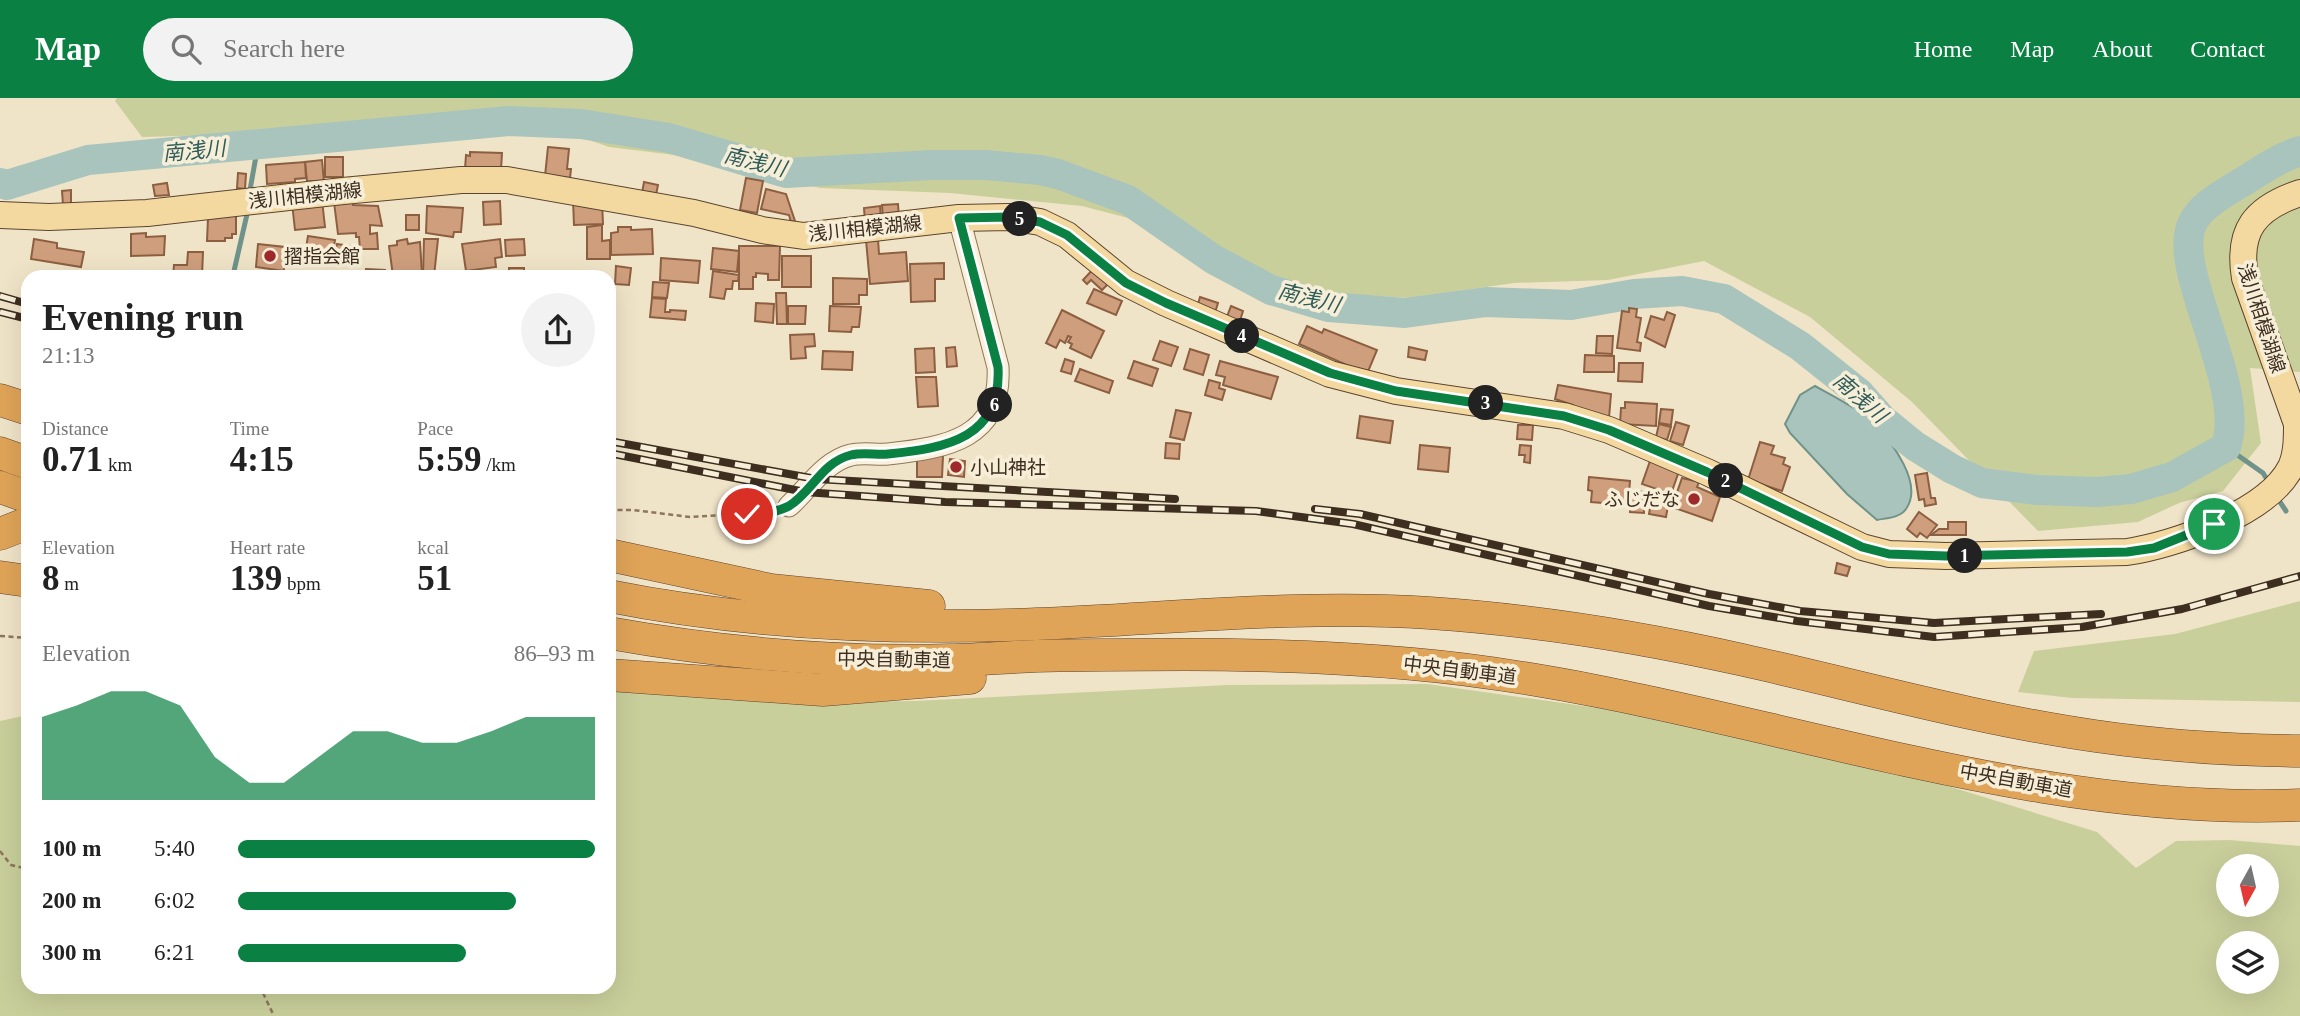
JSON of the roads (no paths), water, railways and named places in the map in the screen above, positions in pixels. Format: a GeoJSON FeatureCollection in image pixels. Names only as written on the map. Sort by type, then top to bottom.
{"type":"FeatureCollection","features":[{"type":"Feature","properties":{"kind":"highway"},"geometry":{"type":"LineString","coordinates":[[0,382],[21,387]]}},
{"type":"Feature","properties":{"kind":"highway"},"geometry":{"type":"LineString","coordinates":[[0,400],[21,407]]}},
{"type":"Feature","properties":{"kind":"highway"},"geometry":{"type":"LineString","coordinates":[[0,453],[21,460]]}},
{"type":"Feature","properties":{"kind":"highway"},"geometry":{"type":"LineString","coordinates":[[0,487],[21,495]]}},
{"type":"Feature","properties":{"kind":"highway"},"geometry":{"type":"LineString","coordinates":[[616,557],[771,590],[886,603],[1252,613]]}},
{"type":"Feature","properties":{"kind":"highway"},"geometry":{"type":"LineString","coordinates":[[0,577],[21,580]]}},
{"type":"Feature","properties":{"kind":"highway","name":"中央自動車道"},"geometry":{"type":"LineString","coordinates":[[616,597],[694,610],[779,619],[881,625],[987,626],[1337,610],[1428,613],[1587,630],[1737,659],[2025,724],[2167,746],[2300,751]]}},
{"type":"Feature","properties":{"kind":"highway","name":"中央自動車道"},"geometry":{"type":"LineString","coordinates":[[616,634],[775,654],[864,659],[949,660],[1034,656],[1328,658],[1475,671],[1586,688],[1957,770],[2071,791],[2207,805],[2300,805]]}},
{"type":"Feature","properties":{"kind":"highway"},"geometry":{"type":"LineString","coordinates":[[616,675],[823,690],[974,678],[1328,658]]}},
{"type":"Feature","properties":{"kind":"highway"},"geometry":{"type":"LineString","coordinates":[[616,663],[695,680]]}},
{"type":"Feature","properties":{"kind":"main road","name":"浅川相模湖線"},"geometry":{"type":"LineString","coordinates":[[0,215],[49,217],[147,213],[461,180],[507,180],[694,213],[762,230],[804,236],[959,218],[1009,217],[1040,222],[1067,235],[1126,283],[1166,303],[1330,373],[1396,391],[1564,416],[1609,430],[1707,472],[1828,533],[1862,547],[1889,554],[1946,556],[2127,552],[2154,548],[2224,519],[2274,488],[2291,466],[2297,424],[2245,278],[2241,255],[2246,234],[2259,214],[2279,200],[2300,192]]}},
{"type":"Feature","properties":{"kind":"street"},"geometry":{"type":"LineString","coordinates":[[789,506],[827,467],[850,455],[888,454],[950,443],[970,434],[985,420],[995,405],[999,384],[998,367],[959,218]]}},
{"type":"Feature","properties":{"kind":"water"},"geometry":{"type":"Polygon","coordinates":[[[1815,386],[1867,418],[1897,452],[1909,476],[1911,488],[1911,499],[1900,514],[1877,520],[1847,494],[1790,433],[1785,424],[1800,395],[1815,386]]]}},
{"type":"Feature","properties":{"kind":"waterway","name":"南浅川"},"geometry":{"type":"LineString","coordinates":[[0,183],[7,185],[88,160],[509,121],[581,124],[669,138],[786,173],[931,165],[986,165],[1040,170],[1128,200],[1213,259],[1271,290],[1329,307],[1405,313],[1486,302],[1571,305],[1634,294],[1682,291],[1724,299],[1800,346],[1859,393],[1882,419],[1915,446],[1952,469],[1982,483],[2036,490],[2097,492],[2131,489],[2172,477],[2226,447],[2230,421],[2226,391],[2198,297],[2188,242],[2193,222],[2207,205],[2276,161],[2300,151]]}},
{"type":"Feature","properties":{"kind":"waterway"},"geometry":{"type":"LineString","coordinates":[[250,190],[258,145]]}},
{"type":"Feature","properties":{"kind":"waterway"},"geometry":{"type":"LineString","coordinates":[[234,270],[248,210]]}},
{"type":"Feature","properties":{"kind":"waterway"},"geometry":{"type":"LineString","coordinates":[[2226,447],[2263,473],[2270,484]]}},
{"type":"Feature","properties":{"kind":"waterway"},"geometry":{"type":"LineString","coordinates":[[2276,496],[2286,511]]}},
{"type":"Feature","properties":{"kind":"railway"},"geometry":{"type":"LineString","coordinates":[[0,296],[21,302]]}},
{"type":"Feature","properties":{"kind":"railway"},"geometry":{"type":"LineString","coordinates":[[0,312],[21,317]]}},
{"type":"Feature","properties":{"kind":"railway"},"geometry":{"type":"LineString","coordinates":[[616,442],[816,479],[1175,499]]}},
{"type":"Feature","properties":{"kind":"railway"},"geometry":{"type":"LineString","coordinates":[[616,454],[805,492],[945,502],[1256,511],[1353,524],[1709,606],[1797,621],[1934,637],[2082,627],[2182,609],[2300,576]]}},
{"type":"Feature","properties":{"kind":"railway"},"geometry":{"type":"LineString","coordinates":[[1315,509],[1360,514],[1709,594],[1800,611],[1934,623],[2101,614]]}},
{"type":"Feature","properties":{"kind":"place","name":"摺指会館"},"geometry":{"type":"Point","coordinates":[270,256]}},
{"type":"Feature","properties":{"kind":"place","name":"小山神社"},"geometry":{"type":"Point","coordinates":[956,467]}},
{"type":"Feature","properties":{"kind":"place","name":"ふじだな"},"geometry":{"type":"Point","coordinates":[1694,499]}}]}
